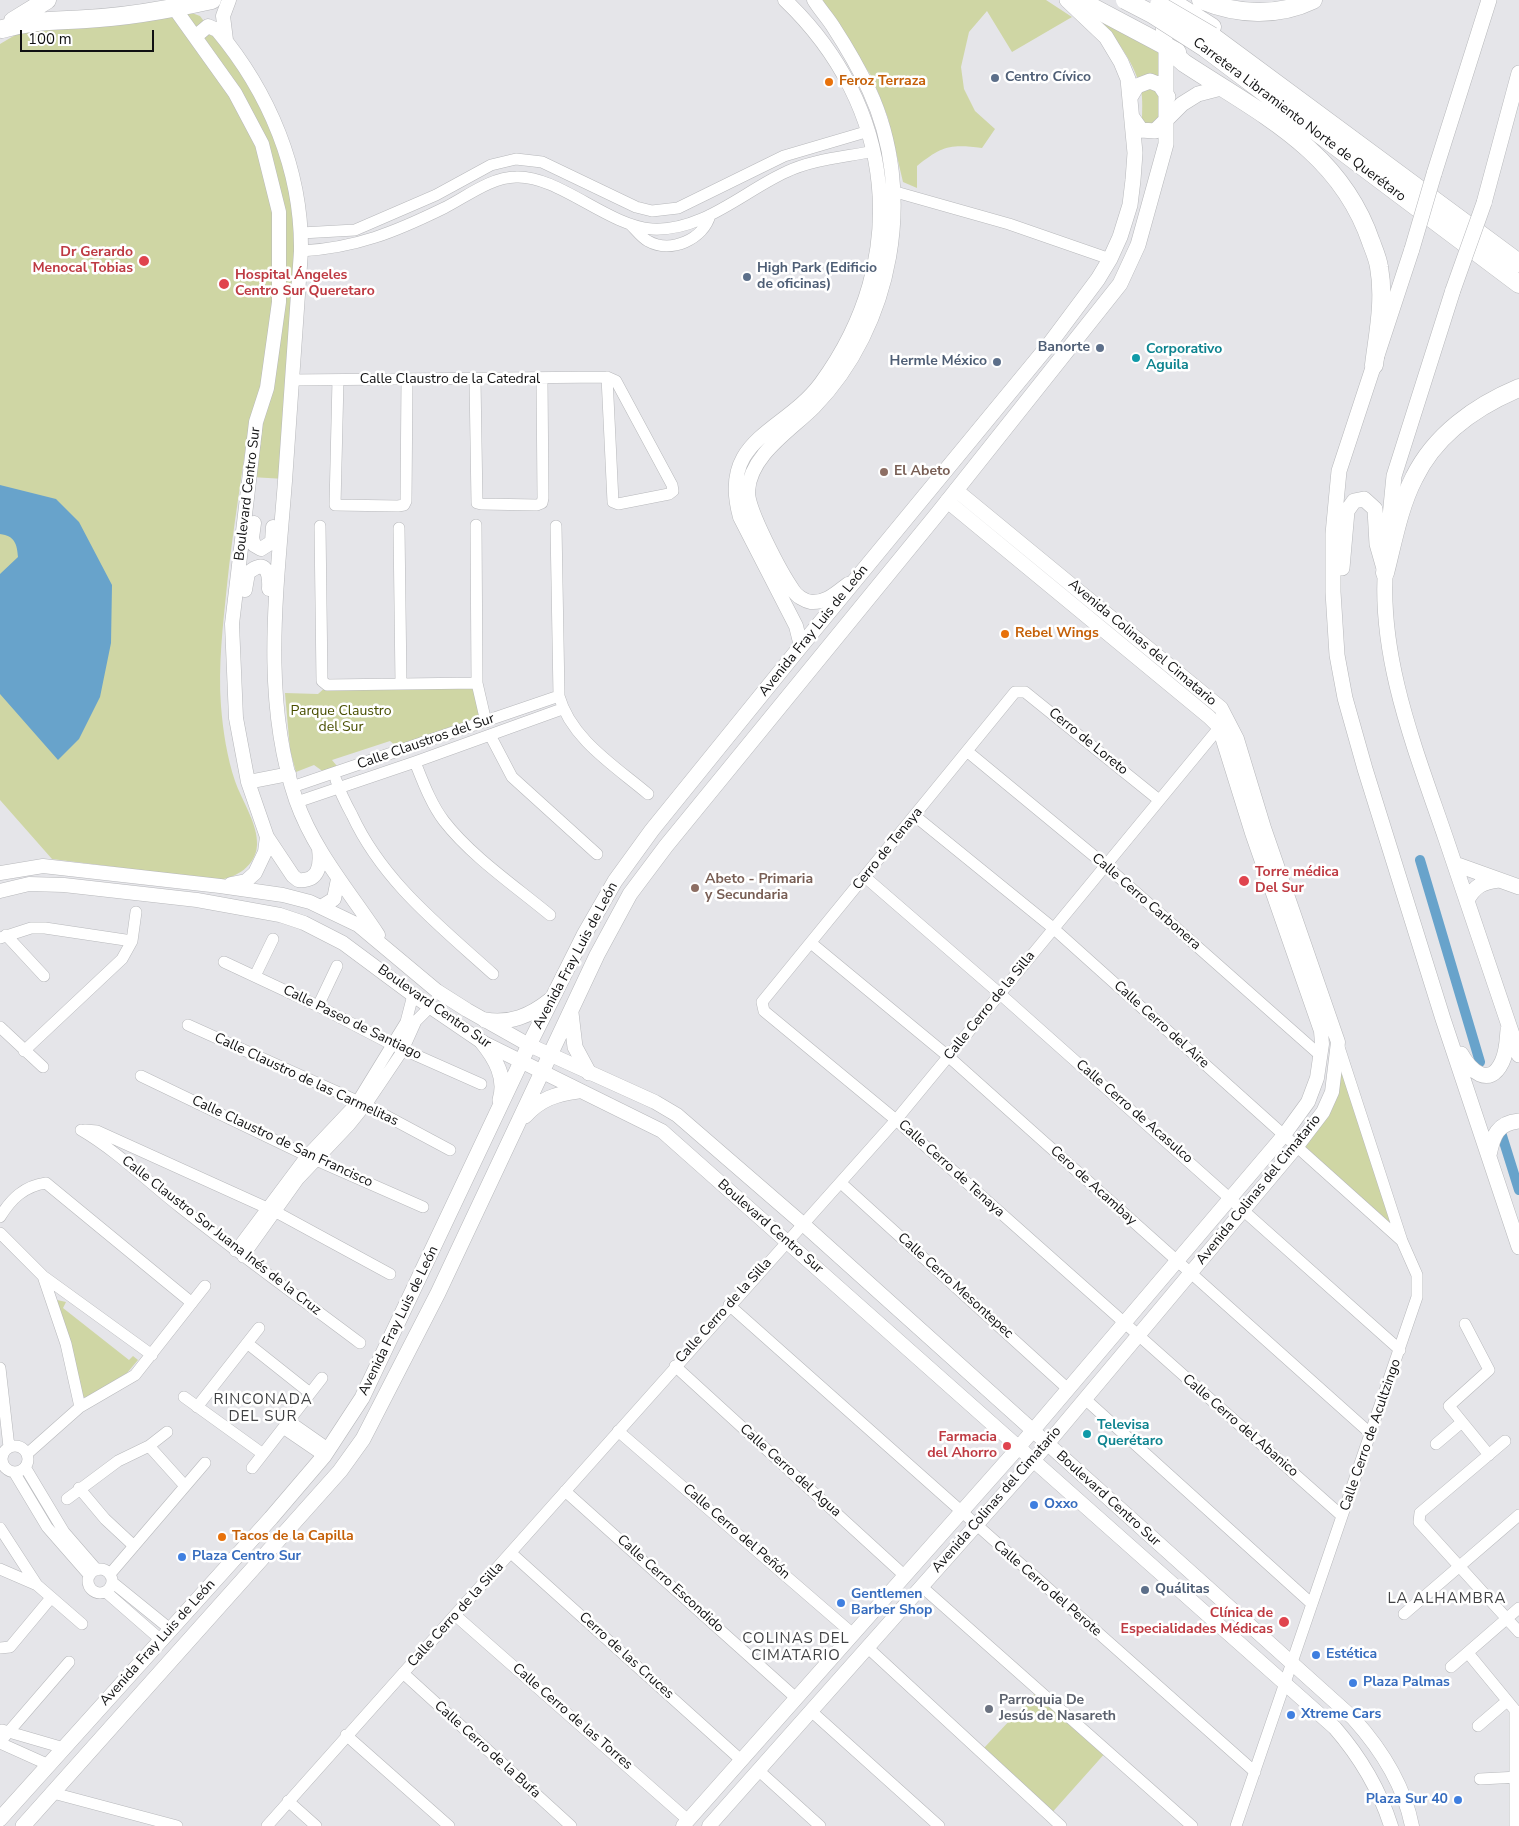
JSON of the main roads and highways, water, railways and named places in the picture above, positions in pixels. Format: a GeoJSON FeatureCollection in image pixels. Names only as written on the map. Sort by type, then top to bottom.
{"type":"FeatureCollection","features":[{"type":"Feature","properties":{"kind":"highway"},"geometry":{"type":"LineString","coordinates":[[1,29],[47,0]]}},
{"type":"Feature","properties":{"kind":"highway"},"geometry":{"type":"LineString","coordinates":[[1,29],[47,19],[87,19],[175,9],[212,0]]}},
{"type":"Feature","properties":{"kind":"highway"},"geometry":{"type":"LineString","coordinates":[[1079,0],[1180,53],[1370,172]]}},
{"type":"Feature","properties":{"kind":"highway"},"geometry":{"type":"LineString","coordinates":[[1101,0],[1119,6],[1126,0]]}},
{"type":"Feature","properties":{"kind":"highway","name":"Carretera Libramiento Norte de Querétaro"},"geometry":{"type":"LineString","coordinates":[[1126,0],[1209,42],[1370,172],[1519,284]]}},
{"type":"Feature","properties":{"kind":"highway","name":"Carretera Libramiento Norte de Querétaro"},"geometry":{"type":"LineString","coordinates":[[1150,0],[1412,184],[1519,263]]}},
{"type":"Feature","properties":{"kind":"highway"},"geometry":{"type":"LineString","coordinates":[[1169,0],[1231,38],[1376,148],[1412,184]]}},
{"type":"Feature","properties":{"kind":"highway"},"geometry":{"type":"LineString","coordinates":[[1201,0],[1233,10],[1266,13],[1300,6],[1313,0]]}},
{"type":"Feature","properties":{"kind":"highway"},"geometry":{"type":"LineString","coordinates":[[1166,47],[1184,63],[1310,149],[1342,182],[1364,221],[1379,266],[1382,307],[1374,365]]}},
{"type":"Feature","properties":{"kind":"highway"},"geometry":{"type":"LineString","coordinates":[[1385,573],[1405,500],[1414,478],[1427,457],[1444,436],[1460,422],[1519,388]]}},
{"type":"Feature","properties":{"kind":"main road","name":"Avenida Fray Luis de León"},"geometry":{"type":"LineString","coordinates":[[3,1813],[271,1518],[326,1453],[362,1398],[520,1063],[615,881],[652,830],[1060,330],[1098,279],[1120,237],[1130,205],[1135,154],[1131,96],[1126,72],[1115,49],[1067,0]]}},
{"type":"Feature","properties":{"kind":"main road","name":"Avenida Fray Luis de León"},"geometry":{"type":"LineString","coordinates":[[24,1826],[226,1600],[350,1456],[387,1396],[597,955],[635,887],[1112,295],[1128,269],[1139,241],[1166,144],[1168,97],[1166,47],[1159,0]]}},
{"type":"Feature","properties":{"kind":"main road"},"geometry":{"type":"LineString","coordinates":[[1489,0],[1412,249],[1340,470],[1333,534],[1333,592],[1337,654],[1345,698],[1365,769],[1443,1019],[1519,1248]]}},
{"type":"Feature","properties":{"kind":"main road"},"geometry":{"type":"LineString","coordinates":[[1519,73],[1484,203],[1452,290],[1394,476],[1385,573],[1385,614],[1394,671],[1423,768],[1519,1055]]}},
{"type":"Feature","properties":{"kind":"main road"},"geometry":{"type":"LineString","coordinates":[[1131,96],[1137,86],[1150,81],[1160,85],[1168,97]]}},
{"type":"Feature","properties":{"kind":"main road"},"geometry":{"type":"LineString","coordinates":[[1132,117],[1141,130],[1146,132],[1156,131],[1182,104],[1198,94],[1221,88]]}},
{"type":"Feature","properties":{"kind":"main road"},"geometry":{"type":"LineString","coordinates":[[988,418],[1003,431]]}},
{"type":"Feature","properties":{"kind":"main road"},"geometry":{"type":"LineString","coordinates":[[1333,592],[1341,570],[1349,505],[1360,499],[1369,501],[1375,509],[1377,544],[1385,573]]}},
{"type":"Feature","properties":{"kind":"main road"},"geometry":{"type":"LineString","coordinates":[[1455,864],[1519,888]]}},
{"type":"Feature","properties":{"kind":"main road"},"geometry":{"type":"LineString","coordinates":[[1467,900],[1476,887],[1489,881],[1499,880]]}},
{"type":"Feature","properties":{"kind":"main road"},"geometry":{"type":"LineString","coordinates":[[486,1020],[506,1022],[521,1018],[553,998]]}},
{"type":"Feature","properties":{"kind":"main road"},"geometry":{"type":"LineString","coordinates":[[571,1011],[575,1046],[589,1073]]}},
{"type":"Feature","properties":{"kind":"main road"},"geometry":{"type":"LineString","coordinates":[[1443,1019],[1468,1066],[1474,1073],[1483,1075],[1491,1074],[1501,1064],[1506,1049],[1508,1023]]}},
{"type":"Feature","properties":{"kind":"main road"},"geometry":{"type":"LineString","coordinates":[[482,1042],[494,1057],[502,1082],[502,1093],[495,1115]]}},
{"type":"Feature","properties":{"kind":"main road"},"geometry":{"type":"LineString","coordinates":[[516,1127],[534,1106],[548,1098],[578,1090]]}},
{"type":"Feature","properties":{"kind":"main road"},"geometry":{"type":"LineString","coordinates":[[1489,1156],[1493,1137],[1498,1128],[1509,1122],[1519,1121]]}},
{"type":"Feature","properties":{"kind":"main road"},"geometry":{"type":"LineString","coordinates":[[284,1502],[289,1504],[300,1500],[338,1464],[350,1456]]}},
{"type":"Feature","properties":{"kind":"main road"},"geometry":{"type":"LineString","coordinates":[[226,1600],[236,1578],[275,1528],[271,1518]]}},
{"type":"Feature","properties":{"kind":"main road"},"geometry":{"type":"LineString","coordinates":[[58,1788],[79,1754],[83,1726],[99,1724],[109,1720],[139,1697]]}},
{"type":"Feature","properties":{"kind":"water"},"geometry":{"type":"Polygon","coordinates":[[[0,485],[56,499],[79,522],[112,585],[111,643],[100,697],[79,739],[58,760],[0,694],[0,574],[18,557],[14,541],[0,534],[0,485]]]}},
{"type":"Feature","properties":{"kind":"waterway"},"geometry":{"type":"LineString","coordinates":[[1420,860],[1480,1062]]}},
{"type":"Feature","properties":{"kind":"waterway"},"geometry":{"type":"LineString","coordinates":[[1499,1126],[1519,1190]]}},
{"type":"Feature","properties":{"kind":"place","name":"Centro Cívico"},"geometry":{"type":"Point","coordinates":[995,78]}},
{"type":"Feature","properties":{"kind":"place","name":"Feroz Terraza"},"geometry":{"type":"Point","coordinates":[829,82]}},
{"type":"Feature","properties":{"kind":"place","name":"Dr Gerardo Menocal Tobias"},"geometry":{"type":"Point","coordinates":[144,261]}},
{"type":"Feature","properties":{"kind":"place","name":"High Park (Edificio de oficinas)"},"geometry":{"type":"Point","coordinates":[747,277]}},
{"type":"Feature","properties":{"kind":"place","name":"Hospital Ángeles Centro Sur Queretaro"},"geometry":{"type":"Point","coordinates":[224,284]}},
{"type":"Feature","properties":{"kind":"place","name":"Banorte"},"geometry":{"type":"Point","coordinates":[1100,348]}},
{"type":"Feature","properties":{"kind":"place","name":"Corporativo Aguila"},"geometry":{"type":"Point","coordinates":[1136,358]}},
{"type":"Feature","properties":{"kind":"place","name":"Hermle México"},"geometry":{"type":"Point","coordinates":[997,362]}},
{"type":"Feature","properties":{"kind":"place","name":"El Abeto"},"geometry":{"type":"Point","coordinates":[884,472]}},
{"type":"Feature","properties":{"kind":"place","name":"Rebel Wings"},"geometry":{"type":"Point","coordinates":[1005,634]}},
{"type":"Feature","properties":{"kind":"place","name":"Torre médica Del Sur"},"geometry":{"type":"Point","coordinates":[1244,881]}},
{"type":"Feature","properties":{"kind":"place","name":"Abeto - Primaria y Secundaria"},"geometry":{"type":"Point","coordinates":[695,888]}},
{"type":"Feature","properties":{"kind":"place","name":"Televisa Querétaro"},"geometry":{"type":"Point","coordinates":[1087,1434]}},
{"type":"Feature","properties":{"kind":"place","name":"Farmacia del Ahorro"},"geometry":{"type":"Point","coordinates":[1007,1446]}},
{"type":"Feature","properties":{"kind":"place","name":"Oxxo"},"geometry":{"type":"Point","coordinates":[1034,1505]}},
{"type":"Feature","properties":{"kind":"place","name":"Tacos de la Capilla"},"geometry":{"type":"Point","coordinates":[222,1537]}},
{"type":"Feature","properties":{"kind":"place","name":"Plaza Centro Sur"},"geometry":{"type":"Point","coordinates":[182,1557]}},
{"type":"Feature","properties":{"kind":"place","name":"Quálitas"},"geometry":{"type":"Point","coordinates":[1145,1590]}},
{"type":"Feature","properties":{"kind":"place","name":"Gentlemen Barber Shop"},"geometry":{"type":"Point","coordinates":[841,1603]}},
{"type":"Feature","properties":{"kind":"place","name":"Clínica de Especialidades Médicas"},"geometry":{"type":"Point","coordinates":[1284,1622]}},
{"type":"Feature","properties":{"kind":"place","name":"Estética"},"geometry":{"type":"Point","coordinates":[1316,1655]}},
{"type":"Feature","properties":{"kind":"place","name":"Plaza Palmas"},"geometry":{"type":"Point","coordinates":[1353,1683]}},
{"type":"Feature","properties":{"kind":"place","name":"Parroquia De Jesús de Nasareth"},"geometry":{"type":"Point","coordinates":[989,1709]}},
{"type":"Feature","properties":{"kind":"place","name":"Xtreme Cars"},"geometry":{"type":"Point","coordinates":[1291,1715]}},
{"type":"Feature","properties":{"kind":"place","name":"Plaza Sur 40"},"geometry":{"type":"Point","coordinates":[1458,1800]}},
{"type":"Feature","properties":{"kind":"district","name":"RINCONADA DEL SUR"},"geometry":{"type":"Point","coordinates":[263,1408]}},
{"type":"Feature","properties":{"kind":"district","name":"LA ALHAMBRA"},"geometry":{"type":"Point","coordinates":[1447,1599]}},
{"type":"Feature","properties":{"kind":"district","name":"COLINAS DEL CIMATARIO"},"geometry":{"type":"Point","coordinates":[796,1648]}},
{"type":"Feature","properties":{"kind":"park label","name":"Parque Claustro del Sur"},"geometry":{"type":"Point","coordinates":[341,720]}}]}
